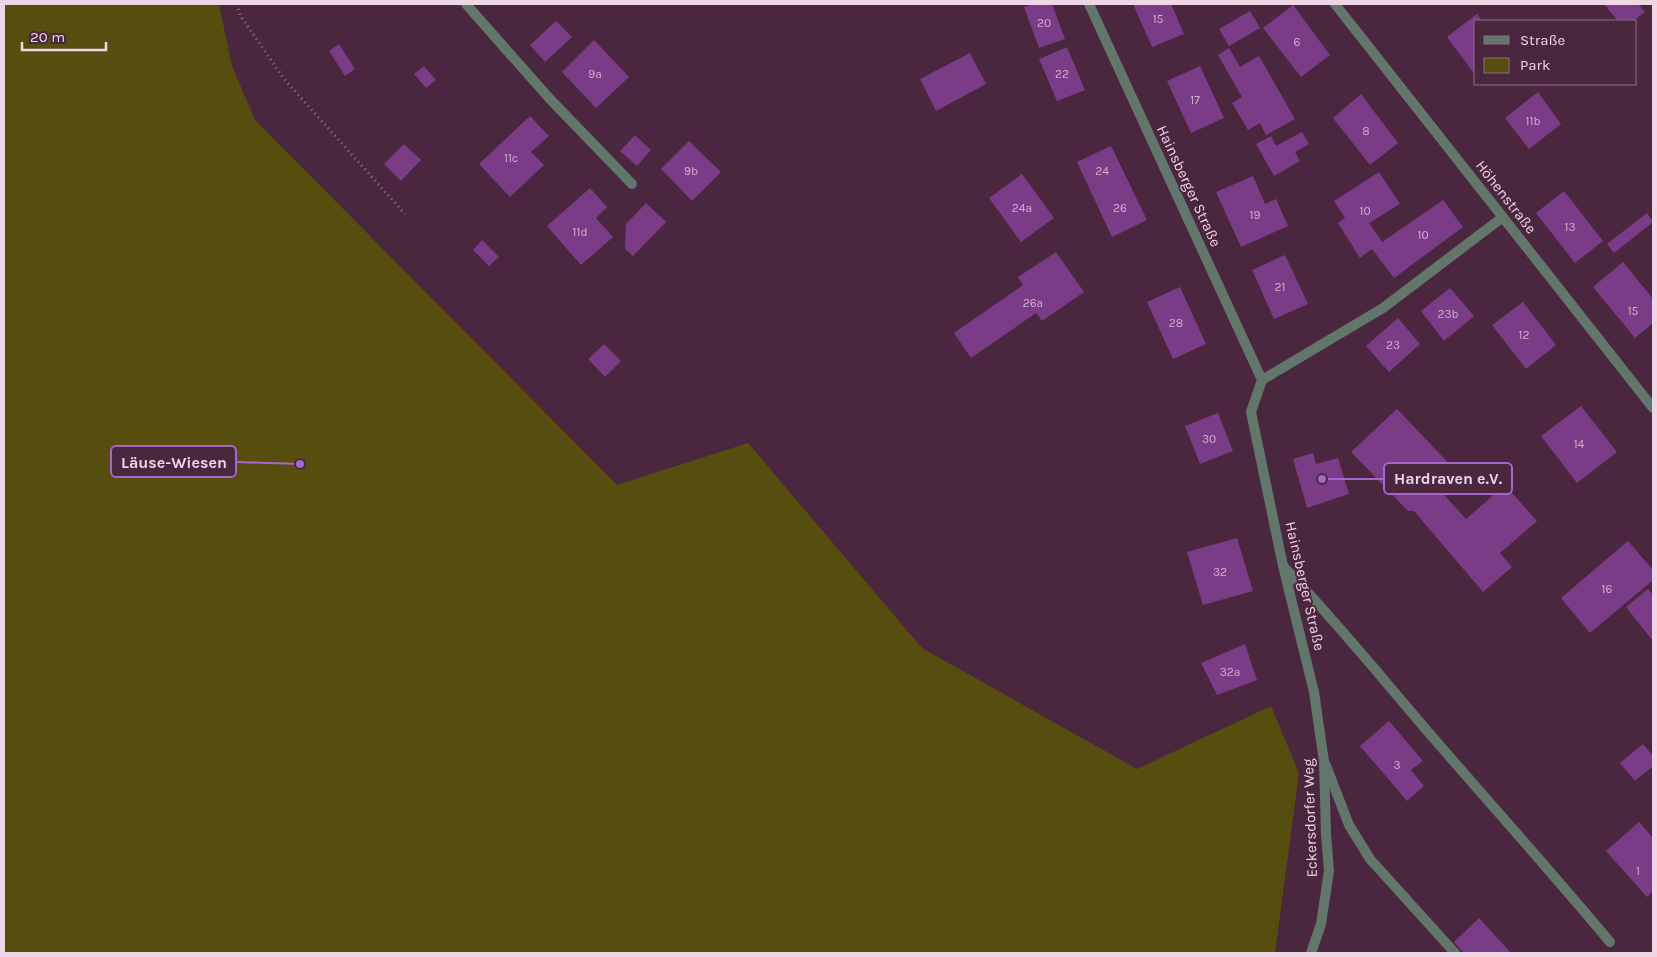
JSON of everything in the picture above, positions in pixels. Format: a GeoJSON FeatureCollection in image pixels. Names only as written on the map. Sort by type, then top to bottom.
{"type":"FeatureCollection","features":[{"type":"Feature","properties":{"kind":"street"},"geometry":{"type":"LineString","coordinates":[[466,4],[549,98],[632,184]]}},
{"type":"Feature","properties":{"kind":"street","name":"Hainsberger Straße"},"geometry":{"type":"LineString","coordinates":[[1088,4],[1262,380],[1251,412],[1283,566],[1314,692],[1321,740]]}},
{"type":"Feature","properties":{"kind":"street","name":"Höhenstraße"},"geometry":{"type":"LineString","coordinates":[[1335,4],[1653,408]]}},
{"type":"Feature","properties":{"kind":"street"},"geometry":{"type":"LineString","coordinates":[[1262,380],[1383,308],[1503,217]]}},
{"type":"Feature","properties":{"kind":"street"},"geometry":{"type":"LineString","coordinates":[[1283,566],[1320,604],[1610,942]]}},
{"type":"Feature","properties":{"kind":"street","name":"Eckersdorfer Weg"},"geometry":{"type":"LineString","coordinates":[[1310,953],[1321,924],[1330,871],[1321,740]]}},
{"type":"Feature","properties":{"kind":"street"},"geometry":{"type":"LineString","coordinates":[[1324,762],[1349,825],[1370,859],[1454,953]]}},
{"type":"Feature","properties":{"kind":"path"},"geometry":{"type":"LineString","coordinates":[[237,4],[240,15],[284,79],[405,214]]}},
{"type":"Feature","properties":{"kind":"green space"},"geometry":{"type":"Polygon","coordinates":[[[4,4],[219,4],[232,66],[255,120],[617,485],[748,443],[922,648],[1137,769],[1271,706],[1299,773],[1275,953],[4,953],[4,4]]]}},
{"type":"Feature","properties":{"kind":"building"},"geometry":{"type":"Polygon","coordinates":[[[1033,4],[1052,4],[1065,39],[1039,48],[1024,7],[1033,4]]]}},
{"type":"Feature","properties":{"kind":"building"},"geometry":{"type":"Polygon","coordinates":[[[1133,4],[1171,4],[1184,34],[1152,47],[1133,4]]]}},
{"type":"Feature","properties":{"kind":"building"},"geometry":{"type":"Polygon","coordinates":[[[1604,4],[1638,4],[1645,12],[1634,20],[1617,20],[1604,4]]]}},
{"type":"Feature","properties":{"kind":"building"},"geometry":{"type":"Polygon","coordinates":[[[1293,5],[1330,55],[1301,77],[1263,28],[1293,5]]]}},
{"type":"Feature","properties":{"kind":"building"},"geometry":{"type":"Polygon","coordinates":[[[1250,11],[1260,28],[1229,46],[1219,29],[1250,11]]]}},
{"type":"Feature","properties":{"kind":"building"},"geometry":{"type":"Polygon","coordinates":[[[1477,14],[1481,20],[1474,20],[1474,71],[1473,72],[1447,37],[1477,14]]]}},
{"type":"Feature","properties":{"kind":"building"},"geometry":{"type":"Polygon","coordinates":[[[556,21],[572,37],[545,62],[530,45],[556,21]]]}},
{"type":"Feature","properties":{"kind":"building"},"geometry":{"type":"Polygon","coordinates":[[[594,40],[629,77],[596,108],[562,72],[594,40]]]}},
{"type":"Feature","properties":{"kind":"building"},"geometry":{"type":"Polygon","coordinates":[[[339,44],[355,69],[345,76],[329,51],[339,44]]]}},
{"type":"Feature","properties":{"kind":"building"},"geometry":{"type":"Polygon","coordinates":[[[1067,47],[1085,90],[1057,101],[1039,59],[1067,47]]]}},
{"type":"Feature","properties":{"kind":"building"},"geometry":{"type":"Polygon","coordinates":[[[1229,48],[1240,67],[1259,56],[1295,119],[1266,135],[1260,123],[1248,130],[1232,103],[1242,97],[1218,55],[1229,48]]]}},
{"type":"Feature","properties":{"kind":"building"},"geometry":{"type":"Polygon","coordinates":[[[970,53],[986,84],[936,111],[920,79],[970,53]]]}},
{"type":"Feature","properties":{"kind":"building"},"geometry":{"type":"Polygon","coordinates":[[[424,66],[436,80],[426,88],[414,74],[424,66]]]}},
{"type":"Feature","properties":{"kind":"building"},"geometry":{"type":"Polygon","coordinates":[[[1200,66],[1224,118],[1191,133],[1167,81],[1200,66]]]}},
{"type":"Feature","properties":{"kind":"building"},"geometry":{"type":"Polygon","coordinates":[[[1538,92],[1561,124],[1529,149],[1505,118],[1538,92]]]}},
{"type":"Feature","properties":{"kind":"building"},"geometry":{"type":"Polygon","coordinates":[[[1361,94],[1398,143],[1370,165],[1333,118],[1361,94]]]}},
{"type":"Feature","properties":{"kind":"building"},"geometry":{"type":"Polygon","coordinates":[[[530,116],[549,136],[531,152],[544,165],[510,197],[479,164],[530,116]]]}},
{"type":"Feature","properties":{"kind":"building"},"geometry":{"type":"Polygon","coordinates":[[[1302,132],[1309,144],[1295,152],[1300,161],[1274,176],[1256,144],[1271,136],[1276,146],[1302,132]]]}},
{"type":"Feature","properties":{"kind":"building"},"geometry":{"type":"Polygon","coordinates":[[[635,135],[651,150],[637,166],[620,151],[635,135]]]}},
{"type":"Feature","properties":{"kind":"building"},"geometry":{"type":"Polygon","coordinates":[[[689,141],[721,172],[692,201],[661,169],[689,141]]]}},
{"type":"Feature","properties":{"kind":"building"},"geometry":{"type":"Polygon","coordinates":[[[404,144],[421,160],[401,181],[384,164],[404,144]]]}},
{"type":"Feature","properties":{"kind":"building"},"geometry":{"type":"Polygon","coordinates":[[[1111,146],[1147,220],[1112,237],[1077,162],[1111,146]]]}},
{"type":"Feature","properties":{"kind":"building"},"geometry":{"type":"Polygon","coordinates":[[[1379,172],[1400,204],[1369,223],[1382,242],[1443,200],[1463,227],[1394,278],[1372,249],[1360,258],[1338,223],[1345,218],[1334,201],[1379,172]]]}},
{"type":"Feature","properties":{"kind":"building"},"geometry":{"type":"Polygon","coordinates":[[[1022,174],[1054,218],[1021,242],[989,198],[1022,174]]]}},
{"type":"Feature","properties":{"kind":"building"},"geometry":{"type":"Polygon","coordinates":[[[1253,176],[1265,204],[1276,199],[1288,226],[1241,247],[1216,192],[1253,176]]]}},
{"type":"Feature","properties":{"kind":"building"},"geometry":{"type":"Polygon","coordinates":[[[590,188],[607,207],[596,218],[613,237],[581,265],[547,226],[590,188]]]}},
{"type":"Feature","properties":{"kind":"building"},"geometry":{"type":"Polygon","coordinates":[[[1564,191],[1603,241],[1575,263],[1536,213],[1564,191]]]}},
{"type":"Feature","properties":{"kind":"building"},"geometry":{"type":"Polygon","coordinates":[[[646,203],[666,222],[633,256],[625,249],[626,224],[646,203]]]}},
{"type":"Feature","properties":{"kind":"building"},"geometry":{"type":"Polygon","coordinates":[[[1647,213],[1653,222],[1614,253],[1607,244],[1647,213]]]}},
{"type":"Feature","properties":{"kind":"building"},"geometry":{"type":"Polygon","coordinates":[[[482,240],[499,257],[489,266],[473,250],[482,240]]]}},
{"type":"Feature","properties":{"kind":"building"},"geometry":{"type":"Polygon","coordinates":[[[1056,252],[1084,292],[1042,321],[1036,313],[971,358],[954,333],[1023,285],[1018,277],[1056,252]]]}},
{"type":"Feature","properties":{"kind":"building"},"geometry":{"type":"Polygon","coordinates":[[[1285,255],[1308,304],[1274,319],[1252,270],[1285,255]]]}},
{"type":"Feature","properties":{"kind":"building"},"geometry":{"type":"Polygon","coordinates":[[[1623,262],[1653,299],[1653,323],[1635,338],[1593,287],[1623,262]]]}},
{"type":"Feature","properties":{"kind":"building"},"geometry":{"type":"Polygon","coordinates":[[[1180,287],[1206,344],[1173,359],[1147,302],[1180,287]]]}},
{"type":"Feature","properties":{"kind":"building"},"geometry":{"type":"Polygon","coordinates":[[[1450,288],[1474,316],[1444,341],[1421,311],[1450,288]]]}},
{"type":"Feature","properties":{"kind":"building"},"geometry":{"type":"Polygon","coordinates":[[[1523,302],[1556,345],[1526,369],[1492,325],[1523,302]]]}},
{"type":"Feature","properties":{"kind":"building"},"geometry":{"type":"Polygon","coordinates":[[[1398,318],[1420,344],[1389,372],[1366,346],[1398,318]]]}},
{"type":"Feature","properties":{"kind":"building"},"geometry":{"type":"Polygon","coordinates":[[[604,344],[621,361],[605,377],[588,359],[604,344]]]}},
{"type":"Feature","properties":{"kind":"building"},"geometry":{"type":"Polygon","coordinates":[[[1581,406],[1617,452],[1577,483],[1541,436],[1581,406]]]}},
{"type":"Feature","properties":{"kind":"building"},"geometry":{"type":"Polygon","coordinates":[[[1397,409],[1458,473],[1439,489],[1466,519],[1505,485],[1537,521],[1500,553],[1512,567],[1483,592],[1414,511],[1408,511],[1351,452],[1397,409]]]}},
{"type":"Feature","properties":{"kind":"building"},"geometry":{"type":"Polygon","coordinates":[[[1218,413],[1233,451],[1200,464],[1185,426],[1218,413]]]}},
{"type":"Feature","properties":{"kind":"building"},"geometry":{"type":"Polygon","coordinates":[[[1313,453],[1316,464],[1338,458],[1349,494],[1307,508],[1293,459],[1313,453]]]}},
{"type":"Feature","properties":{"kind":"building"},"geometry":{"type":"Polygon","coordinates":[[[1237,538],[1253,591],[1203,605],[1187,552],[1237,538]]]}},
{"type":"Feature","properties":{"kind":"building"},"geometry":{"type":"Polygon","coordinates":[[[1628,541],[1653,570],[1653,580],[1590,633],[1561,598],[1628,541]]]}},
{"type":"Feature","properties":{"kind":"building"},"geometry":{"type":"Polygon","coordinates":[[[1648,589],[1653,595],[1653,641],[1626,607],[1648,589]]]}},
{"type":"Feature","properties":{"kind":"building"},"geometry":{"type":"Polygon","coordinates":[[[1245,644],[1257,680],[1217,695],[1201,663],[1245,644]]]}},
{"type":"Feature","properties":{"kind":"building"},"geometry":{"type":"Polygon","coordinates":[[[1389,721],[1423,761],[1411,770],[1424,786],[1407,801],[1360,746],[1389,721]]]}},
{"type":"Feature","properties":{"kind":"building"},"geometry":{"type":"Polygon","coordinates":[[[1643,744],[1653,756],[1653,766],[1635,781],[1620,763],[1643,744]]]}},
{"type":"Feature","properties":{"kind":"building"},"geometry":{"type":"Polygon","coordinates":[[[1639,822],[1653,838],[1653,891],[1647,897],[1606,851],[1639,822]]]}},
{"type":"Feature","properties":{"kind":"building"},"geometry":{"type":"Polygon","coordinates":[[[1479,918],[1511,953],[1464,953],[1454,942],[1479,918]]]}},
{"type":"Feature","properties":{"kind":"place","name":"Läuse-Wiesen"},"geometry":{"type":"Point","coordinates":[300,464]}},
{"type":"Feature","properties":{"kind":"place","name":"Hardraven e.V."},"geometry":{"type":"Point","coordinates":[1322,479]}}]}
